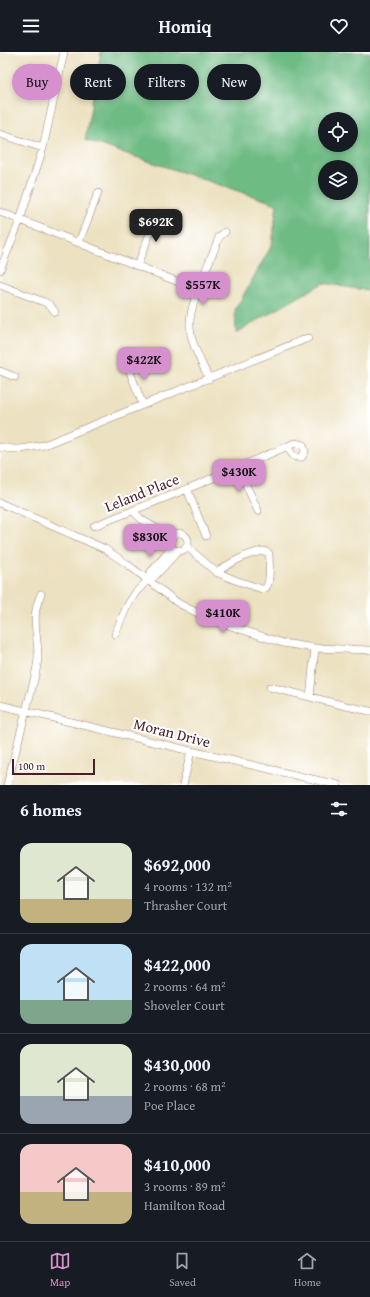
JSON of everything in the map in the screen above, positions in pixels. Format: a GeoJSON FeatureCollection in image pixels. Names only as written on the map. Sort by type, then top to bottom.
{"type":"FeatureCollection","features":[{"type":"Feature","properties":{"kind":"street"},"geometry":{"type":"LineString","coordinates":[[61,64],[64,52]]}},
{"type":"Feature","properties":{"kind":"street"},"geometry":{"type":"LineString","coordinates":[[0,270],[20,220],[43,148],[54,100]]}},
{"type":"Feature","properties":{"kind":"street"},"geometry":{"type":"LineString","coordinates":[[0,134],[43,148]]}},
{"type":"Feature","properties":{"kind":"street"},"geometry":{"type":"LineString","coordinates":[[79,242],[98,193]]}},
{"type":"Feature","properties":{"kind":"street"},"geometry":{"type":"LineString","coordinates":[[0,212],[199,290]]}},
{"type":"Feature","properties":{"kind":"street"},"geometry":{"type":"LineString","coordinates":[[137,266],[158,213]]}},
{"type":"Feature","properties":{"kind":"street"},"geometry":{"type":"LineString","coordinates":[[209,379],[192,340],[190,314],[219,237],[226,232]]}},
{"type":"Feature","properties":{"kind":"street"},"geometry":{"type":"LineString","coordinates":[[0,285],[44,302],[50,305],[55,312]]}},
{"type":"Feature","properties":{"kind":"street"},"geometry":{"type":"LineString","coordinates":[[0,447],[10,449],[26,449],[44,445],[308,338]]}},
{"type":"Feature","properties":{"kind":"street"},"geometry":{"type":"LineString","coordinates":[[128,362],[131,375],[144,405]]}},
{"type":"Feature","properties":{"kind":"street"},"geometry":{"type":"LineString","coordinates":[[0,371],[15,377]]}},
{"type":"Feature","properties":{"kind":"street","name":"Leland Place"},"geometry":{"type":"LineString","coordinates":[[94,526],[288,447]]}},
{"type":"Feature","properties":{"kind":"street"},"geometry":{"type":"LineString","coordinates":[[238,467],[258,511]]}},
{"type":"Feature","properties":{"kind":"street"},"geometry":{"type":"LineString","coordinates":[[187,489],[206,536]]}},
{"type":"Feature","properties":{"kind":"street"},"geometry":{"type":"LineString","coordinates":[[0,504],[104,549],[178,602],[209,619],[283,643],[315,648],[370,650]]}},
{"type":"Feature","properties":{"kind":"street"},"geometry":{"type":"LineString","coordinates":[[133,511],[146,523],[171,537]]}},
{"type":"Feature","properties":{"kind":"street"},"geometry":{"type":"LineString","coordinates":[[179,533],[184,535],[187,540],[186,546],[182,550],[175,549],[170,543],[171,537],[179,533]]}},
{"type":"Feature","properties":{"kind":"street"},"geometry":{"type":"LineString","coordinates":[[186,546],[216,572],[262,589],[265,589],[267,586],[269,554],[263,551],[257,552],[233,562],[216,572]]}},
{"type":"Feature","properties":{"kind":"street"},"geometry":{"type":"LineString","coordinates":[[115,634],[131,599],[148,580],[154,576],[175,549]]}},
{"type":"Feature","properties":{"kind":"street"},"geometry":{"type":"LineString","coordinates":[[7,785],[38,658],[34,616],[36,605],[41,594]]}},
{"type":"Feature","properties":{"kind":"street"},"geometry":{"type":"LineString","coordinates":[[310,697],[315,648]]}},
{"type":"Feature","properties":{"kind":"street"},"geometry":{"type":"LineString","coordinates":[[270,687],[370,711]]}},
{"type":"Feature","properties":{"kind":"street","name":"Moran Drive"},"geometry":{"type":"LineString","coordinates":[[0,705],[191,752],[338,785]]}},
{"type":"Feature","properties":{"kind":"street"},"geometry":{"type":"LineString","coordinates":[[183,785],[191,752]]}},
{"type":"Feature","properties":{"kind":"green space"},"geometry":{"type":"Polygon","coordinates":[[[101,52],[370,52],[370,291],[323,283],[236,333],[235,310],[272,245],[277,204],[85,140],[92,100],[126,100],[126,64],[99,64],[101,52]]]}}]}
